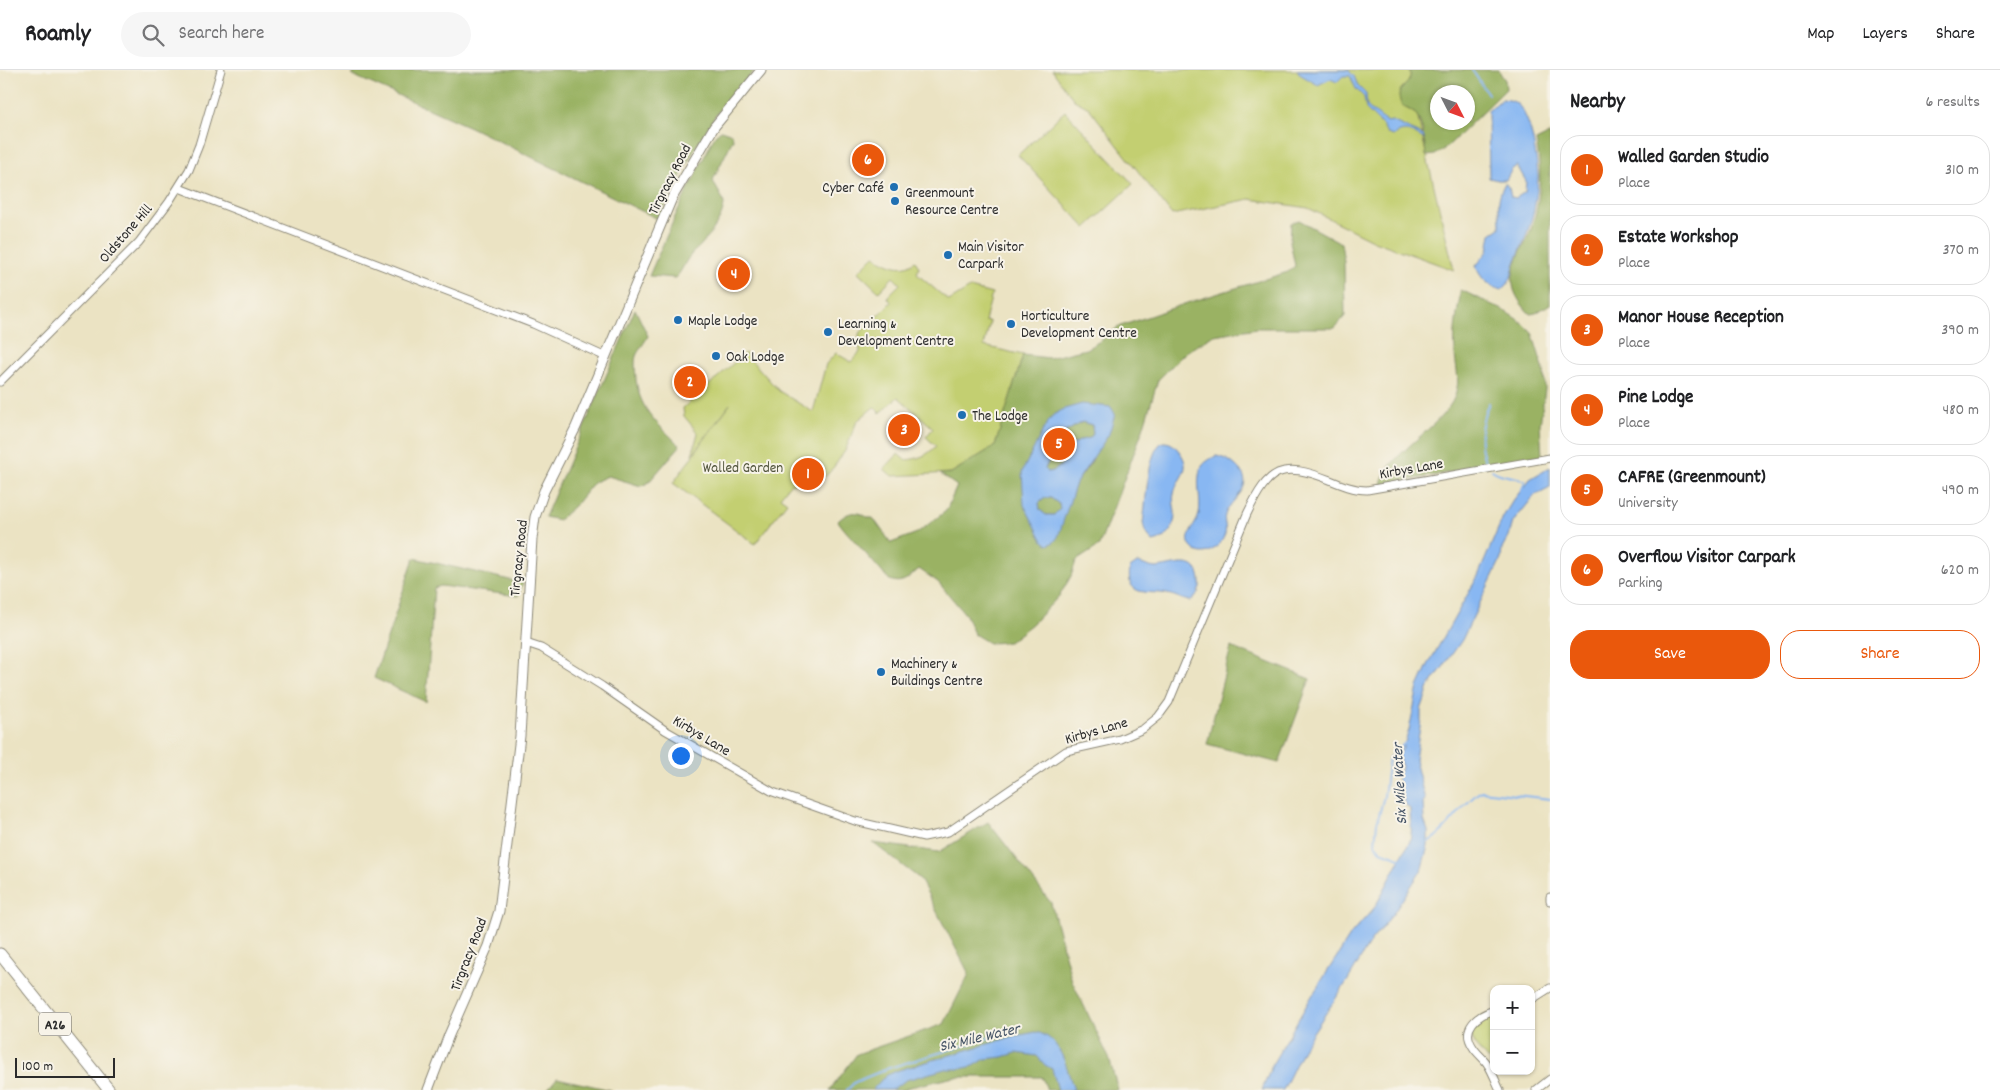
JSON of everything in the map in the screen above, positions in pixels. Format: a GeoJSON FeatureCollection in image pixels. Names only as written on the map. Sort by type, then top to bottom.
{"type":"FeatureCollection","features":[{"type":"Feature","properties":{"kind":"highway","name":"A26"},"geometry":{"type":"LineString","coordinates":[[0,954],[109,1090]]}},
{"type":"Feature","properties":{"kind":"street","name":"Oldstone Hill"},"geometry":{"type":"LineString","coordinates":[[0,382],[139,242],[179,188],[199,145],[221,70]]}},
{"type":"Feature","properties":{"kind":"street","name":"Tirgracy Road"},"geometry":{"type":"LineString","coordinates":[[428,1090],[449,1034],[488,946],[498,911],[520,736],[528,589],[536,517],[544,492],[568,445],[677,191],[714,127],[761,70]]}},
{"type":"Feature","properties":{"kind":"street"},"geometry":{"type":"LineString","coordinates":[[179,188],[533,324],[606,357]]}},
{"type":"Feature","properties":{"kind":"street","name":"Kirbys Lane"},"geometry":{"type":"LineString","coordinates":[[526,642],[542,648],[602,686],[643,716],[773,792],[855,821],[924,837],[935,836],[948,832],[1066,751],[1132,735],[1149,725],[1158,716],[1169,702],[1257,493],[1274,475],[1282,471],[1296,469],[1347,487],[1367,490],[1550,458]]}},
{"type":"Feature","properties":{"kind":"street"},"geometry":{"type":"LineString","coordinates":[[1535,997],[1550,988]]}},
{"type":"Feature","properties":{"kind":"street"},"geometry":{"type":"LineString","coordinates":[[1490,1011],[1481,1014],[1472,1023],[1469,1036],[1472,1046],[1488,1063],[1500,1090]]}},
{"type":"Feature","properties":{"kind":"street"},"geometry":{"type":"LineString","coordinates":[[1536,1090],[1550,1079]]}},
{"type":"Feature","properties":{"kind":"green space"},"geometry":{"type":"Polygon","coordinates":[[[357,70],[755,70],[715,116],[694,150],[658,219],[470,127],[352,75],[357,70]]]}},
{"type":"Feature","properties":{"kind":"green space"},"geometry":{"type":"Polygon","coordinates":[[[1052,70],[1410,70],[1409,81],[1401,89],[1406,108],[1417,115],[1454,270],[1374,241],[1308,208],[1250,199],[1172,215],[1089,108],[1074,100],[1052,70]]]}},
{"type":"Feature","properties":{"kind":"green space"},"geometry":{"type":"Polygon","coordinates":[[[1410,70],[1498,70],[1505,80],[1506,89],[1475,119],[1475,85],[1430,85],[1430,130],[1464,130],[1447,147],[1435,155],[1426,156],[1424,136],[1418,117],[1402,104],[1399,97],[1399,93],[1409,79],[1410,70]]]}},
{"type":"Feature","properties":{"kind":"green space"},"geometry":{"type":"Polygon","coordinates":[[[1065,111],[1133,184],[1086,228],[1018,155],[1065,111]]]}},
{"type":"Feature","properties":{"kind":"green space"},"geometry":{"type":"Polygon","coordinates":[[[721,130],[732,134],[733,139],[713,180],[724,204],[722,215],[712,232],[691,254],[675,278],[649,276],[678,210],[715,135],[721,130]]]}},
{"type":"Feature","properties":{"kind":"green space"},"geometry":{"type":"Polygon","coordinates":[[[1550,134],[1550,304],[1536,313],[1530,314],[1517,297],[1513,278],[1516,264],[1531,229],[1537,208],[1540,174],[1536,141],[1550,134]]]}},
{"type":"Feature","properties":{"kind":"green space"},"geometry":{"type":"Polygon","coordinates":[[[1299,220],[1341,243],[1344,262],[1345,316],[1335,328],[1257,328],[1214,335],[1186,352],[1158,380],[1143,429],[1099,546],[1076,561],[1071,576],[1060,595],[1032,624],[1009,642],[989,643],[974,634],[966,615],[938,582],[919,569],[901,581],[897,582],[888,579],[838,521],[846,515],[853,513],[873,518],[891,543],[917,533],[946,511],[957,486],[940,474],[951,473],[995,446],[1023,355],[1049,358],[1086,349],[1102,340],[1118,327],[1187,303],[1288,272],[1295,266],[1290,241],[1291,223],[1299,220]],[[1097,406],[1029,456],[1039,535],[1069,504],[1076,483],[1092,461],[1111,407],[1097,406]]]}},
{"type":"Feature","properties":{"kind":"green space","name":"Walled Garden"},"geometry":{"type":"Polygon","coordinates":[[[874,256],[899,267],[910,265],[915,261],[919,267],[917,274],[949,301],[970,288],[992,294],[985,321],[990,322],[984,346],[1023,355],[995,446],[951,473],[892,476],[884,469],[898,454],[905,460],[914,459],[926,455],[936,446],[926,437],[933,428],[898,397],[880,413],[874,407],[857,421],[845,451],[828,474],[811,487],[808,484],[822,465],[813,458],[794,484],[791,483],[780,497],[787,502],[755,544],[673,483],[730,404],[692,455],[698,433],[684,416],[683,408],[745,353],[779,391],[813,412],[826,364],[836,353],[851,362],[860,352],[859,334],[891,302],[887,297],[900,284],[893,277],[879,292],[858,272],[874,256]]]}},
{"type":"Feature","properties":{"kind":"green space"},"geometry":{"type":"Polygon","coordinates":[[[1461,290],[1503,310],[1523,323],[1532,332],[1544,371],[1545,389],[1540,424],[1542,456],[1381,485],[1392,463],[1439,419],[1455,396],[1458,379],[1455,335],[1461,290]]]}},
{"type":"Feature","properties":{"kind":"green space"},"geometry":{"type":"Polygon","coordinates":[[[635,309],[648,336],[635,359],[638,391],[652,417],[680,446],[648,483],[641,486],[608,476],[594,482],[576,504],[559,520],[545,517],[635,309]]]}},
{"type":"Feature","properties":{"kind":"green space"},"geometry":{"type":"Polygon","coordinates":[[[1082,422],[1092,425],[1093,434],[1090,438],[1074,444],[1069,443],[1063,436],[1064,433],[1082,422]]]}},
{"type":"Feature","properties":{"kind":"green space"},"geometry":{"type":"Polygon","coordinates":[[[1056,454],[1064,458],[1064,463],[1054,471],[1047,472],[1045,469],[1049,461],[1056,454]]]}},
{"type":"Feature","properties":{"kind":"green space"},"geometry":{"type":"Polygon","coordinates":[[[1045,498],[1051,498],[1059,504],[1060,509],[1054,515],[1046,515],[1040,510],[1039,503],[1045,498]]]}},
{"type":"Feature","properties":{"kind":"green space"},"geometry":{"type":"Polygon","coordinates":[[[414,558],[523,583],[518,596],[441,586],[434,588],[426,702],[374,678],[414,558]]]}},
{"type":"Feature","properties":{"kind":"green space"},"geometry":{"type":"Polygon","coordinates":[[[1231,647],[1310,679],[1279,763],[1207,744],[1231,647]]]}},
{"type":"Feature","properties":{"kind":"green space"},"geometry":{"type":"Polygon","coordinates":[[[988,822],[1051,903],[1072,981],[1109,1058],[1118,1090],[1047,1090],[1042,1077],[954,1077],[906,1088],[906,1090],[830,1090],[857,1054],[944,1024],[969,974],[920,879],[873,843],[939,852],[988,822]]]}},
{"type":"Feature","properties":{"kind":"green space"},"geometry":{"type":"Polygon","coordinates":[[[1490,1015],[1490,1058],[1488,1060],[1475,1045],[1472,1037],[1473,1025],[1482,1016],[1490,1015]]]}},
{"type":"Feature","properties":{"kind":"green space"},"geometry":{"type":"Polygon","coordinates":[[[557,1078],[611,1090],[547,1090],[557,1078]]]}},
{"type":"Feature","properties":{"kind":"water"},"geometry":{"type":"Polygon","coordinates":[[[1297,70],[1348,70],[1354,76],[1358,86],[1366,94],[1367,106],[1370,109],[1387,122],[1392,121],[1424,136],[1424,139],[1405,131],[1393,136],[1387,134],[1383,126],[1366,109],[1364,97],[1356,89],[1350,76],[1343,76],[1337,82],[1330,79],[1318,85],[1301,75],[1297,70]]]}},
{"type":"Feature","properties":{"kind":"water"},"geometry":{"type":"Polygon","coordinates":[[[1502,99],[1515,102],[1526,117],[1535,148],[1538,176],[1534,210],[1524,242],[1510,281],[1501,290],[1486,281],[1480,275],[1476,266],[1488,251],[1491,234],[1500,228],[1499,200],[1505,183],[1509,188],[1511,197],[1516,198],[1525,192],[1526,181],[1517,166],[1512,169],[1506,180],[1489,178],[1488,111],[1502,99]]]}},
{"type":"Feature","properties":{"kind":"water"},"geometry":{"type":"Polygon","coordinates":[[[1082,404],[1111,407],[1115,414],[1109,434],[1076,483],[1058,537],[1048,545],[1043,541],[1024,505],[1022,472],[1043,430],[1053,415],[1064,409],[1082,404]],[[1082,422],[1064,433],[1063,436],[1069,443],[1074,444],[1090,438],[1093,434],[1092,425],[1082,422]],[[1056,454],[1049,461],[1045,469],[1047,472],[1054,471],[1064,463],[1064,458],[1056,454]],[[1045,498],[1039,503],[1040,510],[1046,515],[1054,515],[1060,509],[1059,504],[1051,498],[1045,498]]]}},
{"type":"Feature","properties":{"kind":"water"},"geometry":{"type":"Polygon","coordinates":[[[1163,442],[1172,444],[1179,451],[1185,464],[1185,469],[1174,494],[1175,519],[1173,524],[1166,536],[1153,542],[1145,531],[1143,523],[1150,466],[1158,447],[1163,442]]]}},
{"type":"Feature","properties":{"kind":"water"},"geometry":{"type":"Polygon","coordinates":[[[1216,456],[1226,459],[1236,466],[1245,480],[1241,492],[1225,515],[1225,534],[1223,539],[1212,550],[1202,553],[1193,549],[1190,545],[1189,536],[1199,514],[1199,474],[1201,468],[1205,462],[1216,456]]]}},
{"type":"Feature","properties":{"kind":"water"},"geometry":{"type":"Polygon","coordinates":[[[1550,467],[1550,487],[1535,495],[1513,522],[1509,536],[1502,549],[1501,559],[1462,640],[1429,687],[1421,710],[1415,760],[1425,800],[1423,802],[1424,820],[1428,831],[1428,846],[1421,871],[1393,914],[1371,941],[1348,980],[1306,1043],[1283,1090],[1262,1090],[1273,1063],[1313,994],[1352,933],[1375,907],[1410,841],[1410,809],[1403,798],[1397,776],[1402,767],[1398,756],[1409,730],[1418,687],[1428,665],[1478,576],[1503,517],[1512,502],[1530,479],[1550,467]]]}},
{"type":"Feature","properties":{"kind":"water"},"geometry":{"type":"Polygon","coordinates":[[[1137,563],[1156,568],[1183,564],[1195,567],[1200,581],[1198,592],[1190,601],[1170,595],[1135,589],[1131,585],[1129,578],[1130,568],[1137,563]]]}},
{"type":"Feature","properties":{"kind":"water"},"geometry":{"type":"Polygon","coordinates":[[[1036,1032],[1052,1040],[1057,1047],[1062,1055],[1074,1090],[1058,1090],[1052,1069],[1045,1065],[1037,1056],[1016,1053],[985,1059],[974,1066],[960,1069],[945,1069],[906,1080],[891,1090],[872,1090],[885,1076],[899,1070],[1015,1036],[1036,1032]]]}},
{"type":"Feature","properties":{"kind":"waterway"},"geometry":{"type":"LineString","coordinates":[[1472,70],[1488,94]]}},
{"type":"Feature","properties":{"kind":"waterway"},"geometry":{"type":"LineString","coordinates":[[1486,463],[1481,448],[1481,433],[1483,418],[1489,403]]}},
{"type":"Feature","properties":{"kind":"waterway"},"geometry":{"type":"LineString","coordinates":[[1492,470],[1525,481],[1522,490]]}},
{"type":"Feature","properties":{"kind":"waterway","name":"Six Mile Water"},"geometry":{"type":"LineString","coordinates":[[1400,858],[1381,851],[1375,844],[1389,758],[1405,743]]}},
{"type":"Feature","properties":{"kind":"waterway"},"geometry":{"type":"LineString","coordinates":[[1428,842],[1443,831],[1467,803],[1481,791],[1550,799]]}},
{"type":"Feature","properties":{"kind":"waterway","name":"Six Mile Water"},"geometry":{"type":"LineString","coordinates":[[847,1090],[855,1082],[889,1068],[1015,1030]]}},
{"type":"Feature","properties":{"kind":"place","name":"Overflow Visitor Carpark"},"geometry":{"type":"Point","coordinates":[868,160]}},
{"type":"Feature","properties":{"kind":"place","name":"Cyber Café"},"geometry":{"type":"Point","coordinates":[894,187]}},
{"type":"Feature","properties":{"kind":"place","name":"Greenmount Resource Centre"},"geometry":{"type":"Point","coordinates":[895,201]}},
{"type":"Feature","properties":{"kind":"place","name":"Main Visitor Carpark"},"geometry":{"type":"Point","coordinates":[948,255]}},
{"type":"Feature","properties":{"kind":"place","name":"Pine Lodge"},"geometry":{"type":"Point","coordinates":[734,274]}},
{"type":"Feature","properties":{"kind":"place","name":"Maple Lodge"},"geometry":{"type":"Point","coordinates":[678,320]}},
{"type":"Feature","properties":{"kind":"place","name":"Horticulture Development Centre"},"geometry":{"type":"Point","coordinates":[1011,324]}},
{"type":"Feature","properties":{"kind":"place","name":"Learning & Development Centre"},"geometry":{"type":"Point","coordinates":[828,332]}},
{"type":"Feature","properties":{"kind":"place","name":"Oak Lodge"},"geometry":{"type":"Point","coordinates":[716,356]}},
{"type":"Feature","properties":{"kind":"place","name":"Estate Workshop"},"geometry":{"type":"Point","coordinates":[690,382]}},
{"type":"Feature","properties":{"kind":"place","name":"The Lodge"},"geometry":{"type":"Point","coordinates":[962,415]}},
{"type":"Feature","properties":{"kind":"place","name":"Manor House Reception"},"geometry":{"type":"Point","coordinates":[904,430]}},
{"type":"Feature","properties":{"kind":"place","name":"CAFRE (Greenmount)"},"geometry":{"type":"Point","coordinates":[1059,444]}},
{"type":"Feature","properties":{"kind":"place","name":"Walled Garden Studio"},"geometry":{"type":"Point","coordinates":[808,474]}},
{"type":"Feature","properties":{"kind":"place","name":"Machinery & Buildings Centre"},"geometry":{"type":"Point","coordinates":[881,672]}}]}
